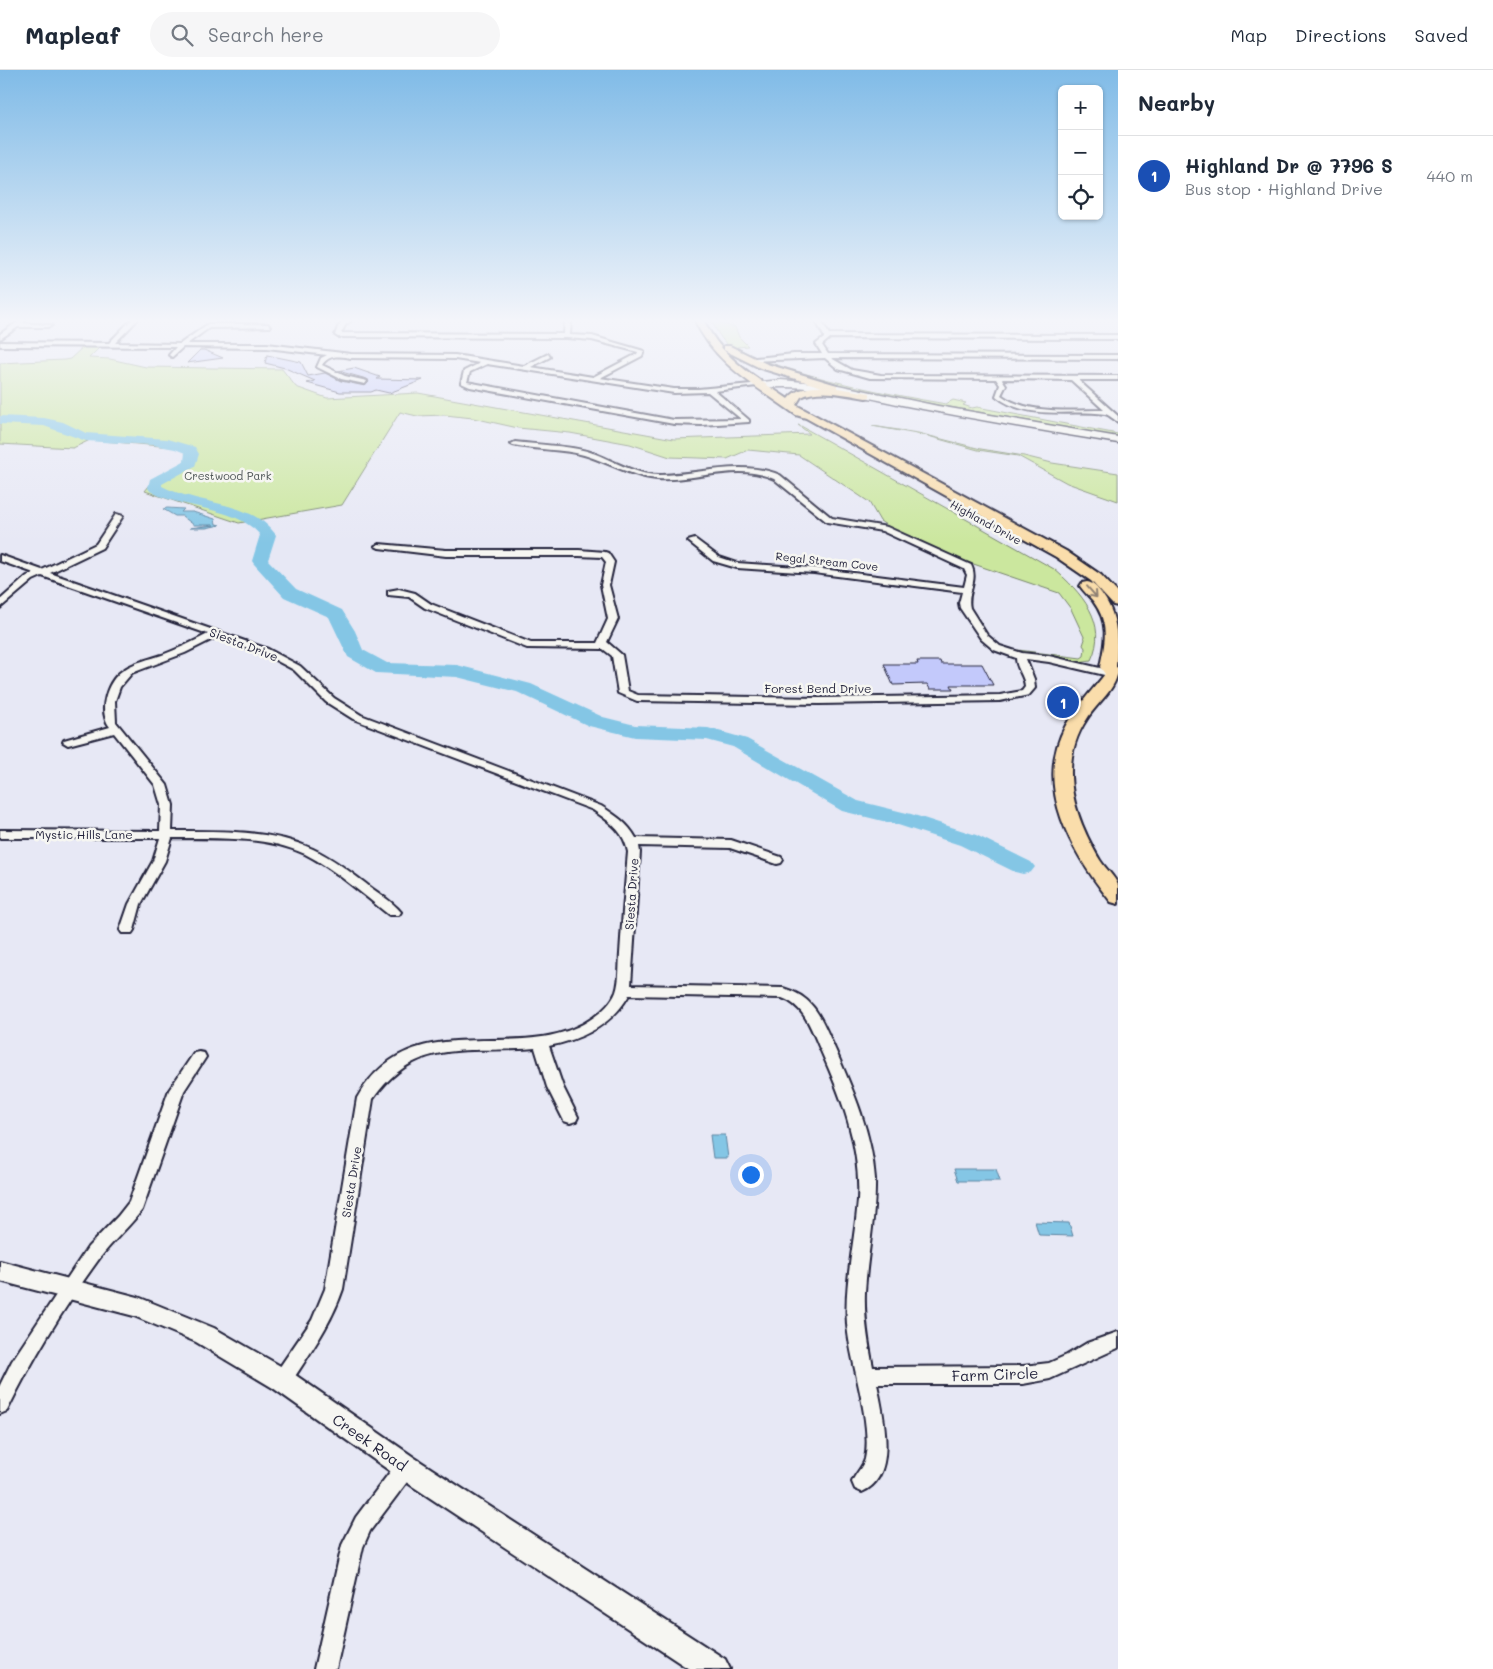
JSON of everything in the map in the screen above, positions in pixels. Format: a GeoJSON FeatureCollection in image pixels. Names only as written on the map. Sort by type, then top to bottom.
{"type":"FeatureCollection","features":[{"type":"Feature","properties":{"kind":"main road","name":"Highland Drive"},"geometry":{"type":"LineString","coordinates":[[774,394],[796,410],[1061,554],[1096,578],[1118,602]]}},
{"type":"Feature","properties":{"kind":"main road"},"geometry":{"type":"LineString","coordinates":[[796,410],[794,398],[801,394]]}},
{"type":"Feature","properties":{"kind":"main road"},"geometry":{"type":"LineString","coordinates":[[854,394],[866,395]]}},
{"type":"Feature","properties":{"kind":"main road"},"geometry":{"type":"LineString","coordinates":[[860,394],[1118,440]]}},
{"type":"Feature","properties":{"kind":"main road","name":"Highland Drive"},"geometry":{"type":"LineString","coordinates":[[796,410],[799,417],[819,429],[1044,554],[1076,575],[1097,596],[1110,620],[1114,645],[1108,667],[1115,673]]}},
{"type":"Feature","properties":{"kind":"main road"},"geometry":{"type":"LineString","coordinates":[[1115,673],[1074,726],[1065,752],[1062,773],[1064,797],[1071,820],[1082,845],[1111,880],[1118,898]]}},
{"type":"Feature","properties":{"kind":"street"},"geometry":{"type":"LineString","coordinates":[[515,394],[674,422],[747,421],[713,394]]}},
{"type":"Feature","properties":{"kind":"street"},"geometry":{"type":"LineString","coordinates":[[999,394],[999,397],[1010,403],[1058,411],[1110,412]]}},
{"type":"Feature","properties":{"kind":"street"},"geometry":{"type":"LineString","coordinates":[[1090,394],[1118,420]]}},
{"type":"Feature","properties":{"kind":"street"},"geometry":{"type":"LineString","coordinates":[[515,444],[585,453],[627,469],[657,477],[743,470],[768,473],[777,477],[830,520],[884,529],[968,566],[972,575],[967,590],[965,608],[984,637],[997,648],[1021,656],[1049,659],[1115,673]]}},
{"type":"Feature","properties":{"kind":"street"},"geometry":{"type":"LineString","coordinates":[[0,605],[24,583],[42,572],[89,552],[98,546],[119,516]]}},
{"type":"Feature","properties":{"kind":"street","name":"Regal Stream Cove"},"geometry":{"type":"LineString","coordinates":[[692,541],[699,544],[711,557],[734,564],[870,576],[967,590]]}},
{"type":"Feature","properties":{"kind":"street"},"geometry":{"type":"LineString","coordinates":[[379,546],[446,553],[579,553],[604,555],[610,562],[605,585],[613,619],[603,638],[602,643],[604,646],[530,646],[428,606],[412,594],[391,593]]}},
{"type":"Feature","properties":{"kind":"street","name":"Siesta Drive"},"geometry":{"type":"LineString","coordinates":[[0,558],[283,659],[308,677],[330,700],[357,717],[597,808],[617,822],[626,831],[632,842],[634,866],[624,990],[619,1001],[599,1021],[565,1038],[541,1044],[524,1046],[462,1045],[435,1048],[411,1056],[391,1067],[376,1082],[365,1098],[334,1289],[328,1309],[319,1326],[282,1380]]}},
{"type":"Feature","properties":{"kind":"street"},"geometry":{"type":"LineString","coordinates":[[126,930],[135,904],[159,862],[168,835],[167,805],[161,785],[116,729],[109,716],[109,703],[124,674],[133,668],[182,651],[216,634]]}},
{"type":"Feature","properties":{"kind":"street","name":"Forest Bend Drive"},"geometry":{"type":"LineString","coordinates":[[604,646],[617,655],[623,693],[650,700],[819,701],[1000,698],[1025,693],[1030,688],[1029,678],[1021,666],[1021,656]]}},
{"type":"Feature","properties":{"kind":"street"},"geometry":{"type":"LineString","coordinates":[[68,742],[116,729]]}},
{"type":"Feature","properties":{"kind":"street","name":"Mystic Hills Lane"},"geometry":{"type":"LineString","coordinates":[[0,834],[252,837],[280,842],[306,851],[329,863],[394,912]]}},
{"type":"Feature","properties":{"kind":"street"},"geometry":{"type":"LineString","coordinates":[[632,842],[731,844],[777,860]]}},
{"type":"Feature","properties":{"kind":"street"},"geometry":{"type":"LineString","coordinates":[[624,990],[783,993],[795,996],[812,1014],[853,1108],[866,1166],[866,1198],[855,1293],[856,1327],[876,1436],[874,1462],[862,1482]]}},
{"type":"Feature","properties":{"kind":"street"},"geometry":{"type":"LineString","coordinates":[[541,1044],[555,1087],[570,1117]]}},
{"type":"Feature","properties":{"kind":"street"},"geometry":{"type":"LineString","coordinates":[[0,1405],[19,1367],[69,1288],[94,1252],[124,1221],[136,1205],[171,1105],[178,1090],[199,1057]]}},
{"type":"Feature","properties":{"kind":"street","name":"Creek Road"},"geometry":{"type":"LineString","coordinates":[[0,1272],[138,1307],[205,1335],[282,1380],[406,1468],[714,1669]]}},
{"type":"Feature","properties":{"kind":"street","name":"Farm Circle"},"geometry":{"type":"LineString","coordinates":[[865,1376],[1023,1375],[1050,1371],[1074,1361],[1094,1349],[1118,1340]]}},
{"type":"Feature","properties":{"kind":"street"},"geometry":{"type":"LineString","coordinates":[[325,1669],[353,1545],[363,1524],[406,1468]]}},
{"type":"Feature","properties":{"kind":"green space","name":"Crestwood Park"},"geometry":{"type":"Polygon","coordinates":[[[0,394],[315,394],[327,398],[421,394],[674,439],[810,434],[798,425],[1054,569],[1074,588],[1089,609],[1097,633],[1096,646],[1091,660],[1079,662],[1049,655],[1017,652],[1018,650],[1081,658],[1084,656],[1085,648],[1083,645],[1085,639],[1071,609],[1059,593],[947,555],[895,531],[880,521],[869,502],[799,455],[748,450],[727,459],[670,457],[630,444],[570,433],[518,428],[473,418],[445,415],[417,416],[400,412],[342,505],[239,523],[145,491],[157,476],[188,464],[184,448],[90,440],[73,448],[0,444],[0,394]]]}},
{"type":"Feature","properties":{"kind":"green space"},"geometry":{"type":"Polygon","coordinates":[[[875,394],[890,394],[946,404],[953,400],[966,403],[963,405],[972,408],[977,407],[1118,434],[1118,437],[875,394]]]}},
{"type":"Feature","properties":{"kind":"green space"},"geometry":{"type":"Polygon","coordinates":[[[872,426],[918,433],[981,449],[1024,456],[1052,463],[1118,473],[1118,501],[1067,483],[1018,456],[978,450],[928,436],[872,426]]]}},
{"type":"Feature","properties":{"kind":"water"},"geometry":{"type":"Polygon","coordinates":[[[163,509],[184,509],[181,512],[193,512],[215,519],[216,524],[220,525],[206,528],[190,528],[214,525],[194,525],[182,516],[175,516],[163,509]]]}},
{"type":"Feature","properties":{"kind":"water"},"geometry":{"type":"Polygon","coordinates":[[[710,1135],[725,1135],[728,1158],[713,1158],[710,1135]]]}},
{"type":"Feature","properties":{"kind":"water"},"geometry":{"type":"Polygon","coordinates":[[[954,1169],[996,1169],[1000,1181],[958,1181],[954,1169]]]}},
{"type":"Feature","properties":{"kind":"water"},"geometry":{"type":"Polygon","coordinates":[[[1035,1222],[1069,1223],[1073,1236],[1039,1235],[1035,1222]]]}},
{"type":"Feature","properties":{"kind":"building"},"geometry":{"type":"Polygon","coordinates":[[[917,661],[940,661],[941,664],[982,664],[993,685],[951,685],[953,689],[930,689],[927,684],[893,685],[884,664],[918,664],[917,661]]]}},
{"type":"Feature","properties":{"kind":"waterway"},"geometry":{"type":"LineString","coordinates":[[0,420],[44,422],[58,425],[86,437],[153,441],[190,450],[192,454],[190,463],[155,482],[155,488],[236,514],[261,527],[268,535],[260,561],[290,593],[336,614],[346,631],[355,653],[383,669],[457,671],[524,688],[596,722],[635,731],[708,734],[740,743],[850,806],[903,819],[968,840],[1023,867]]}},
{"type":"Feature","properties":{"kind":"place","name":"Highland Dr @ 7796 S"},"geometry":{"type":"Point","coordinates":[1063,702]}}]}
